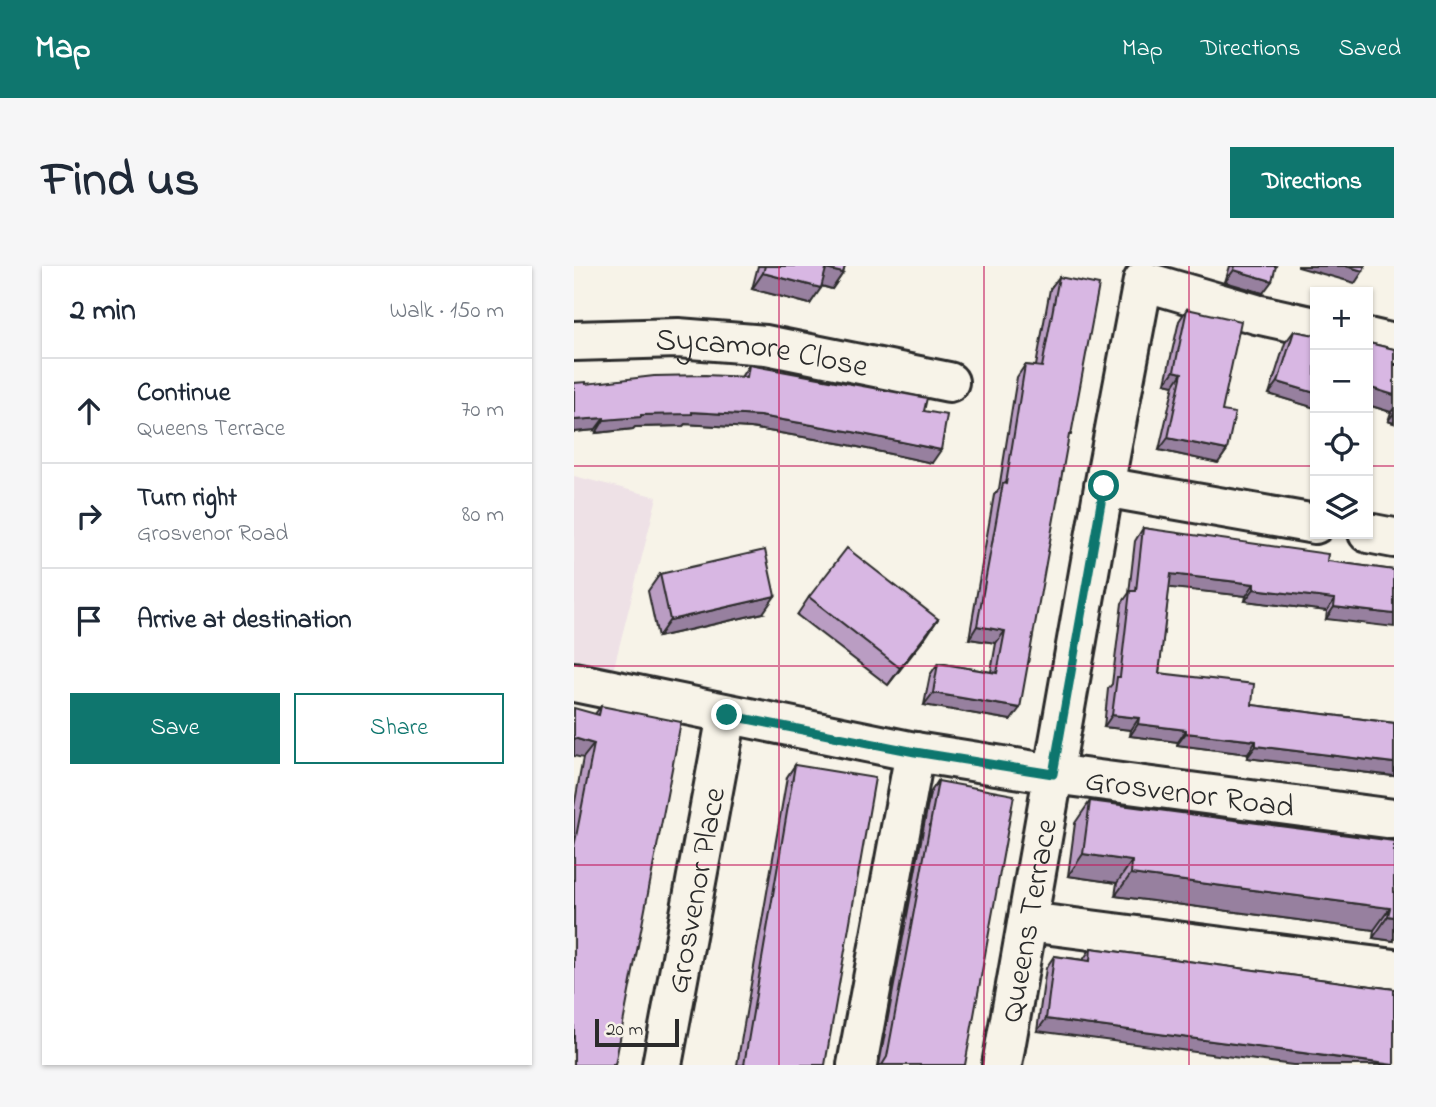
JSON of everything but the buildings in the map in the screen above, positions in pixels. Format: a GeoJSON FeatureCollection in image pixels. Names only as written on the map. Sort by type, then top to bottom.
{"type":"FeatureCollection","features":[{"type":"Feature","properties":{"kind":"street","name":"Queens Terrace"},"geometry":{"type":"LineString","coordinates":[[1003,1065],[1104,486],[1143,281],[1256,314],[1310,326]]}},
{"type":"Feature","properties":{"kind":"street","name":"Sycamore Close"},"geometry":{"type":"LineString","coordinates":[[574,341],[678,338],[766,345],[949,382]]}},
{"type":"Feature","properties":{"kind":"street"},"geometry":{"type":"LineString","coordinates":[[1373,339],[1394,344]]}},
{"type":"Feature","properties":{"kind":"street"},"geometry":{"type":"LineString","coordinates":[[1104,486],[1310,523]]}},
{"type":"Feature","properties":{"kind":"street"},"geometry":{"type":"LineString","coordinates":[[1373,534],[1394,538]]}},
{"type":"Feature","properties":{"kind":"street","name":"Grosvenor Road"},"geometry":{"type":"LineString","coordinates":[[575,685],[915,752],[1053,774],[1394,819]]}},
{"type":"Feature","properties":{"kind":"street","name":"Grosvenor Place"},"geometry":{"type":"LineString","coordinates":[[662,1065],[727,715]]}},
{"type":"Feature","properties":{"kind":"street"},"geometry":{"type":"LineString","coordinates":[[857,1065],[915,752]]}},
{"type":"Feature","properties":{"kind":"street"},"geometry":{"type":"LineString","coordinates":[[1028,922],[1394,970]]}},
{"type":"Feature","properties":{"kind":"shaded area"},"geometry":{"type":"Polygon","coordinates":[[[574,476],[657,497],[614,667],[574,693],[574,476]]]}},
{"type":"Feature","properties":{"kind":"route"},"geometry":{"type":"LineString","coordinates":[[727,715],[915,752],[1053,774],[1104,486]]}}]}
